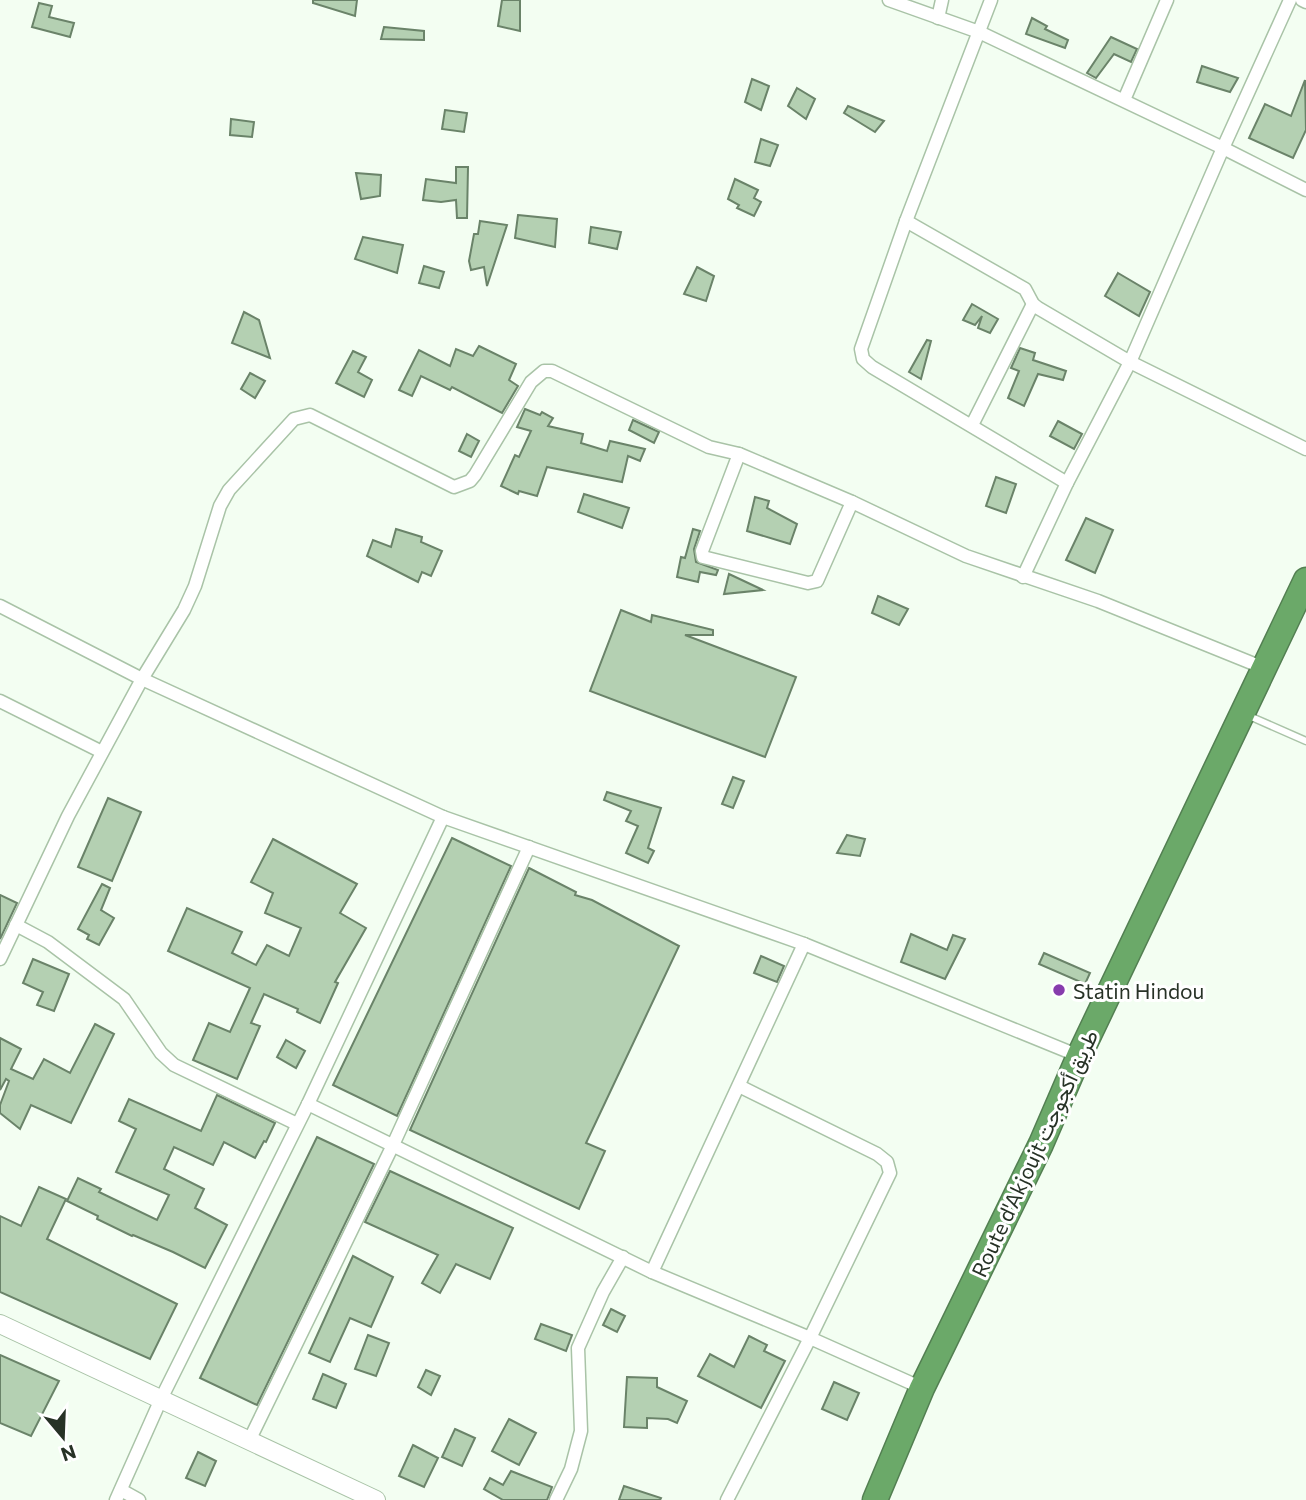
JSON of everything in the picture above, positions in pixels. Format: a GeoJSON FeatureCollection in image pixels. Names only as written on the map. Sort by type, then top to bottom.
{"type":"FeatureCollection","features":[{"type":"Feature","properties":{"kind":"highway","name":"Route d'Akjoujt طريق أكجوجت"},"geometry":{"type":"LineString","coordinates":[[875,1500],[922,1388],[1041,1144],[1079,1056],[1306,580]]}},
{"type":"Feature","properties":{"kind":"street"},"geometry":{"type":"LineString","coordinates":[[890,0],[979,32],[1306,190]]}},
{"type":"Feature","properties":{"kind":"street"},"geometry":{"type":"LineString","coordinates":[[939,18],[942,0]]}},
{"type":"Feature","properties":{"kind":"street"},"geometry":{"type":"LineString","coordinates":[[991,0],[906,221],[861,349],[863,359],[872,367],[1067,483]]}},
{"type":"Feature","properties":{"kind":"street"},"geometry":{"type":"LineString","coordinates":[[1124,100],[1167,0]]}},
{"type":"Feature","properties":{"kind":"street"},"geometry":{"type":"LineString","coordinates":[[1023,577],[1067,483],[1130,362],[1290,0]]}},
{"type":"Feature","properties":{"kind":"street"},"geometry":{"type":"LineString","coordinates":[[906,221],[1025,289],[1033,304],[1130,362],[1306,449]]}},
{"type":"Feature","properties":{"kind":"street"},"geometry":{"type":"LineString","coordinates":[[972,425],[1033,304]]}},
{"type":"Feature","properties":{"kind":"street"},"geometry":{"type":"LineString","coordinates":[[0,959],[68,816],[142,679],[184,610],[195,586],[220,506],[229,490],[294,419],[310,415],[454,487],[464,484],[475,475],[531,383],[544,371],[552,371],[709,447],[739,454],[852,502],[966,556],[1098,601],[1264,668]]}},
{"type":"Feature","properties":{"kind":"street"},"geometry":{"type":"LineString","coordinates":[[739,454],[702,551],[703,557],[808,583],[817,581],[852,502]]}},
{"type":"Feature","properties":{"kind":"street"},"geometry":{"type":"LineString","coordinates":[[0,606],[142,679],[443,817],[804,944],[1079,1056]]}},
{"type":"Feature","properties":{"kind":"street"},"geometry":{"type":"LineString","coordinates":[[0,702],[102,752]]}},
{"type":"Feature","properties":{"kind":"street"},"geometry":{"type":"LineString","coordinates":[[139,1500],[118,1495],[161,1399],[308,1104],[443,817]]}},
{"type":"Feature","properties":{"kind":"street"},"geometry":{"type":"LineString","coordinates":[[249,1441],[393,1145],[530,847]]}},
{"type":"Feature","properties":{"kind":"street"},"geometry":{"type":"LineString","coordinates":[[16,925],[48,942],[124,999],[162,1053],[174,1065],[297,1124]]}},
{"type":"Feature","properties":{"kind":"street"},"geometry":{"type":"LineString","coordinates":[[652,1272],[804,944]]}},
{"type":"Feature","properties":{"kind":"street"},"geometry":{"type":"LineString","coordinates":[[727,1500],[890,1173],[887,1162],[877,1154],[739,1086]]}},
{"type":"Feature","properties":{"kind":"street"},"geometry":{"type":"LineString","coordinates":[[308,1104],[652,1272],[922,1388]]}},
{"type":"Feature","properties":{"kind":"street"},"geometry":{"type":"LineString","coordinates":[[556,1500],[571,1469],[581,1432],[578,1348],[622,1257]]}},
{"type":"Feature","properties":{"kind":"street"},"geometry":{"type":"LineString","coordinates":[[0,1324],[376,1500]]}},
{"type":"Feature","properties":{"kind":"lane"},"geometry":{"type":"LineString","coordinates":[[1242,713],[1306,741]]}},
{"type":"Feature","properties":{"kind":"building"},"geometry":{"type":"Polygon","coordinates":[[[313,0],[357,0],[355,16],[313,3],[313,0]]]}},
{"type":"Feature","properties":{"kind":"building"},"geometry":{"type":"Polygon","coordinates":[[[502,0],[520,0],[520,31],[498,26],[502,0]]]}},
{"type":"Feature","properties":{"kind":"building"},"geometry":{"type":"Polygon","coordinates":[[[39,3],[52,6],[49,17],[74,23],[70,37],[32,27],[39,3]]]}},
{"type":"Feature","properties":{"kind":"building"},"geometry":{"type":"Polygon","coordinates":[[[1032,18],[1047,26],[1045,29],[1068,40],[1065,48],[1026,34],[1032,18]]]}},
{"type":"Feature","properties":{"kind":"building"},"geometry":{"type":"Polygon","coordinates":[[[384,27],[424,31],[424,40],[381,39],[384,27]]]}},
{"type":"Feature","properties":{"kind":"building"},"geometry":{"type":"Polygon","coordinates":[[[1111,37],[1137,49],[1131,62],[1114,54],[1096,78],[1087,73],[1111,37]]]}},
{"type":"Feature","properties":{"kind":"building"},"geometry":{"type":"Polygon","coordinates":[[[1202,66],[1238,78],[1230,92],[1197,82],[1202,66]]]}},
{"type":"Feature","properties":{"kind":"building"},"geometry":{"type":"Polygon","coordinates":[[[752,79],[769,86],[761,110],[745,102],[752,79]]]}},
{"type":"Feature","properties":{"kind":"building"},"geometry":{"type":"Polygon","coordinates":[[[1305,80],[1306,130],[1293,158],[1249,138],[1265,104],[1291,116],[1305,80]]]}},
{"type":"Feature","properties":{"kind":"building"},"geometry":{"type":"Polygon","coordinates":[[[797,88],[815,99],[806,119],[788,106],[797,88]]]}},
{"type":"Feature","properties":{"kind":"building"},"geometry":{"type":"Polygon","coordinates":[[[848,106],[884,121],[875,132],[844,113],[848,106]]]}},
{"type":"Feature","properties":{"kind":"building"},"geometry":{"type":"Polygon","coordinates":[[[445,110],[467,113],[464,132],[442,129],[445,110]]]}},
{"type":"Feature","properties":{"kind":"building"},"geometry":{"type":"Polygon","coordinates":[[[231,119],[254,122],[252,137],[230,135],[231,119]]]}},
{"type":"Feature","properties":{"kind":"building"},"geometry":{"type":"Polygon","coordinates":[[[761,139],[778,145],[770,166],[755,162],[761,139]]]}},
{"type":"Feature","properties":{"kind":"building"},"geometry":{"type":"Polygon","coordinates":[[[456,167],[468,167],[467,218],[457,218],[456,200],[423,200],[426,179],[456,183],[456,167]]]}},
{"type":"Feature","properties":{"kind":"building"},"geometry":{"type":"Polygon","coordinates":[[[356,173],[381,175],[380,196],[361,199],[356,173]]]}},
{"type":"Feature","properties":{"kind":"building"},"geometry":{"type":"Polygon","coordinates":[[[735,179],[758,190],[754,198],[761,202],[754,216],[737,208],[739,205],[728,199],[735,179]]]}},
{"type":"Feature","properties":{"kind":"building"},"geometry":{"type":"Polygon","coordinates":[[[518,215],[557,219],[555,247],[515,238],[518,215]]]}},
{"type":"Feature","properties":{"kind":"building"},"geometry":{"type":"Polygon","coordinates":[[[480,221],[507,225],[487,286],[484,267],[471,270],[469,261],[474,234],[478,234],[480,221]]]}},
{"type":"Feature","properties":{"kind":"building"},"geometry":{"type":"Polygon","coordinates":[[[591,227],[621,232],[617,249],[589,243],[591,227]]]}},
{"type":"Feature","properties":{"kind":"building"},"geometry":{"type":"Polygon","coordinates":[[[363,237],[403,245],[397,273],[355,259],[363,237]]]}},
{"type":"Feature","properties":{"kind":"building"},"geometry":{"type":"Polygon","coordinates":[[[424,266],[444,272],[439,288],[419,283],[424,266]]]}},
{"type":"Feature","properties":{"kind":"building"},"geometry":{"type":"Polygon","coordinates":[[[697,267],[714,276],[706,301],[684,294],[697,267]]]}},
{"type":"Feature","properties":{"kind":"building"},"geometry":{"type":"Polygon","coordinates":[[[1118,273],[1150,292],[1139,316],[1105,296],[1118,273]]]}},
{"type":"Feature","properties":{"kind":"building"},"geometry":{"type":"Polygon","coordinates":[[[972,304],[998,319],[990,333],[978,328],[982,316],[975,325],[963,320],[972,304]]]}},
{"type":"Feature","properties":{"kind":"building"},"geometry":{"type":"Polygon","coordinates":[[[244,312],[259,320],[270,358],[232,343],[244,312]]]}},
{"type":"Feature","properties":{"kind":"building"},"geometry":{"type":"Polygon","coordinates":[[[927,340],[931,341],[921,379],[909,372],[927,340]]]}},
{"type":"Feature","properties":{"kind":"building"},"geometry":{"type":"Polygon","coordinates":[[[479,346],[516,364],[509,380],[518,386],[502,413],[452,387],[450,390],[421,376],[412,396],[399,390],[419,350],[450,366],[456,349],[473,356],[479,346]]]}},
{"type":"Feature","properties":{"kind":"building"},"geometry":{"type":"Polygon","coordinates":[[[1020,348],[1035,353],[1033,360],[1066,371],[1063,380],[1038,374],[1024,406],[1008,398],[1019,371],[1011,368],[1020,348]]]}},
{"type":"Feature","properties":{"kind":"building"},"geometry":{"type":"Polygon","coordinates":[[[353,351],[366,357],[358,372],[372,380],[364,397],[336,383],[353,351]]]}},
{"type":"Feature","properties":{"kind":"building"},"geometry":{"type":"Polygon","coordinates":[[[250,373],[265,381],[255,398],[241,389],[250,373]]]}},
{"type":"Feature","properties":{"kind":"building"},"geometry":{"type":"Polygon","coordinates":[[[525,409],[540,415],[542,412],[553,418],[548,426],[583,434],[581,443],[607,451],[610,441],[645,449],[640,461],[628,456],[622,482],[547,467],[537,496],[519,491],[518,494],[501,486],[515,455],[519,457],[531,431],[517,427],[525,409]]]}},
{"type":"Feature","properties":{"kind":"building"},"geometry":{"type":"Polygon","coordinates":[[[633,420],[659,432],[654,443],[629,430],[633,420]]]}},
{"type":"Feature","properties":{"kind":"building"},"geometry":{"type":"Polygon","coordinates":[[[1058,421],[1082,434],[1074,449],[1050,436],[1058,421]]]}},
{"type":"Feature","properties":{"kind":"building"},"geometry":{"type":"Polygon","coordinates":[[[467,434],[479,441],[471,457],[459,451],[467,434]]]}},
{"type":"Feature","properties":{"kind":"building"},"geometry":{"type":"Polygon","coordinates":[[[996,477],[1016,484],[1006,513],[986,506],[996,477]]]}},
{"type":"Feature","properties":{"kind":"building"},"geometry":{"type":"Polygon","coordinates":[[[584,494],[629,508],[622,528],[578,512],[584,494]]]}},
{"type":"Feature","properties":{"kind":"building"},"geometry":{"type":"Polygon","coordinates":[[[755,497],[769,501],[767,508],[797,524],[790,544],[747,531],[755,497]]]}},
{"type":"Feature","properties":{"kind":"building"},"geometry":{"type":"Polygon","coordinates":[[[1086,518],[1113,530],[1095,573],[1066,560],[1086,518]]]}},
{"type":"Feature","properties":{"kind":"building"},"geometry":{"type":"Polygon","coordinates":[[[396,529],[422,537],[421,542],[442,551],[431,576],[422,572],[418,582],[367,556],[373,540],[391,547],[396,529]]]}},
{"type":"Feature","properties":{"kind":"building"},"geometry":{"type":"Polygon","coordinates":[[[693,529],[700,531],[694,549],[696,562],[718,570],[716,575],[700,572],[698,582],[677,577],[681,557],[685,558],[693,529]]]}},
{"type":"Feature","properties":{"kind":"building"},"geometry":{"type":"Polygon","coordinates":[[[729,574],[763,590],[724,594],[729,574]]]}},
{"type":"Feature","properties":{"kind":"building"},"geometry":{"type":"Polygon","coordinates":[[[878,596],[908,609],[899,625],[872,613],[878,596]]]}},
{"type":"Feature","properties":{"kind":"building"},"geometry":{"type":"Polygon","coordinates":[[[621,610],[651,622],[652,615],[713,630],[713,635],[685,635],[796,677],[765,757],[590,691],[621,610]]]}},
{"type":"Feature","properties":{"kind":"building"},"geometry":{"type":"Polygon","coordinates":[[[733,777],[744,781],[733,808],[722,804],[733,777]]]}},
{"type":"Feature","properties":{"kind":"building"},"geometry":{"type":"Polygon","coordinates":[[[607,792],[661,808],[648,848],[654,851],[648,863],[626,853],[638,826],[626,821],[631,811],[604,800],[607,792]]]}},
{"type":"Feature","properties":{"kind":"building"},"geometry":{"type":"Polygon","coordinates":[[[108,798],[141,812],[112,881],[78,867],[108,798]]]}},
{"type":"Feature","properties":{"kind":"building"},"geometry":{"type":"Polygon","coordinates":[[[847,835],[865,839],[860,856],[837,853],[847,835]]]}},
{"type":"Feature","properties":{"kind":"building"},"geometry":{"type":"Polygon","coordinates":[[[452,838],[511,866],[397,1116],[333,1085],[452,838]]]}},
{"type":"Feature","properties":{"kind":"building"},"geometry":{"type":"Polygon","coordinates":[[[273,839],[357,884],[340,913],[366,928],[335,982],[338,983],[320,1023],[297,1012],[298,1009],[264,994],[251,1023],[260,1026],[237,1079],[193,1060],[209,1023],[230,1032],[250,988],[168,951],[187,908],[242,932],[232,953],[256,965],[267,945],[289,956],[301,928],[265,913],[273,893],[251,882],[273,839]]]}},
{"type":"Feature","properties":{"kind":"building"},"geometry":{"type":"Polygon","coordinates":[[[529,868],[576,892],[575,895],[592,900],[679,946],[586,1143],[605,1151],[579,1209],[410,1130],[529,868]]]}},
{"type":"Feature","properties":{"kind":"building"},"geometry":{"type":"Polygon","coordinates":[[[102,884],[110,888],[101,910],[114,918],[99,945],[87,939],[89,935],[78,929],[102,884]]]}},
{"type":"Feature","properties":{"kind":"building"},"geometry":{"type":"Polygon","coordinates":[[[0,895],[17,903],[0,939],[0,895]]]}},
{"type":"Feature","properties":{"kind":"building"},"geometry":{"type":"Polygon","coordinates":[[[911,934],[947,950],[953,935],[965,939],[945,979],[901,962],[911,934]]]}},
{"type":"Feature","properties":{"kind":"building"},"geometry":{"type":"Polygon","coordinates":[[[1044,953],[1090,973],[1085,984],[1039,964],[1044,953]]]}},
{"type":"Feature","properties":{"kind":"building"},"geometry":{"type":"Polygon","coordinates":[[[761,956],[784,966],[777,982],[754,973],[761,956]]]}},
{"type":"Feature","properties":{"kind":"building"},"geometry":{"type":"Polygon","coordinates":[[[33,959],[69,974],[54,1011],[37,1005],[43,992],[23,983],[33,959]]]}},
{"type":"Feature","properties":{"kind":"building"},"geometry":{"type":"Polygon","coordinates":[[[95,1024],[114,1034],[71,1123],[31,1105],[20,1129],[0,1113],[0,1105],[9,1081],[6,1079],[0,1090],[0,1038],[21,1049],[11,1069],[33,1079],[44,1059],[70,1073],[95,1024]]]}},
{"type":"Feature","properties":{"kind":"building"},"geometry":{"type":"Polygon","coordinates":[[[286,1040],[305,1051],[296,1068],[277,1057],[286,1040]]]}},
{"type":"Feature","properties":{"kind":"building"},"geometry":{"type":"Polygon","coordinates":[[[217,1095],[275,1123],[255,1158],[224,1142],[213,1165],[174,1147],[164,1169],[204,1189],[195,1208],[227,1225],[205,1268],[132,1236],[67,1201],[78,1178],[101,1189],[99,1192],[157,1220],[169,1195],[116,1172],[136,1129],[119,1121],[129,1099],[201,1131],[217,1095]]]}},
{"type":"Feature","properties":{"kind":"building"},"geometry":{"type":"Polygon","coordinates":[[[317,1137],[374,1164],[257,1405],[200,1378],[317,1137]]]}},
{"type":"Feature","properties":{"kind":"building"},"geometry":{"type":"Polygon","coordinates":[[[390,1171],[513,1228],[490,1279],[456,1264],[440,1293],[422,1283],[438,1255],[365,1222],[390,1171]]]}},
{"type":"Feature","properties":{"kind":"building"},"geometry":{"type":"Polygon","coordinates":[[[39,1187],[66,1199],[47,1239],[177,1304],[150,1359],[0,1292],[0,1216],[21,1226],[39,1187]]]}},
{"type":"Feature","properties":{"kind":"building"},"geometry":{"type":"Polygon","coordinates":[[[353,1256],[393,1277],[371,1327],[350,1318],[330,1362],[309,1353],[353,1256]]]}},
{"type":"Feature","properties":{"kind":"building"},"geometry":{"type":"Polygon","coordinates":[[[611,1309],[625,1316],[617,1332],[603,1325],[611,1309]]]}},
{"type":"Feature","properties":{"kind":"building"},"geometry":{"type":"Polygon","coordinates":[[[541,1324],[572,1335],[566,1351],[535,1339],[541,1324]]]}},
{"type":"Feature","properties":{"kind":"building"},"geometry":{"type":"Polygon","coordinates":[[[368,1335],[389,1343],[376,1376],[355,1369],[368,1335]]]}},
{"type":"Feature","properties":{"kind":"building"},"geometry":{"type":"Polygon","coordinates":[[[749,1336],[767,1345],[764,1351],[785,1361],[761,1408],[698,1376],[710,1354],[734,1367],[749,1336]]]}},
{"type":"Feature","properties":{"kind":"building"},"geometry":{"type":"Polygon","coordinates":[[[0,1355],[59,1381],[31,1436],[0,1423],[0,1355]]]}},
{"type":"Feature","properties":{"kind":"building"},"geometry":{"type":"Polygon","coordinates":[[[426,1370],[440,1376],[431,1395],[418,1387],[426,1370]]]}},
{"type":"Feature","properties":{"kind":"building"},"geometry":{"type":"Polygon","coordinates":[[[323,1374],[346,1384],[336,1408],[313,1399],[323,1374]]]}},
{"type":"Feature","properties":{"kind":"building"},"geometry":{"type":"Polygon","coordinates":[[[627,1377],[657,1378],[657,1387],[687,1401],[677,1423],[668,1419],[647,1418],[647,1428],[624,1427],[627,1377]]]}},
{"type":"Feature","properties":{"kind":"building"},"geometry":{"type":"Polygon","coordinates":[[[834,1382],[859,1393],[847,1420],[822,1409],[834,1382]]]}},
{"type":"Feature","properties":{"kind":"building"},"geometry":{"type":"Polygon","coordinates":[[[509,1419],[536,1433],[519,1465],[492,1451],[509,1419]]]}},
{"type":"Feature","properties":{"kind":"building"},"geometry":{"type":"Polygon","coordinates":[[[455,1429],[475,1438],[462,1466],[442,1457],[455,1429]]]}},
{"type":"Feature","properties":{"kind":"building"},"geometry":{"type":"Polygon","coordinates":[[[413,1445],[438,1458],[424,1487],[399,1476],[413,1445]]]}},
{"type":"Feature","properties":{"kind":"building"},"geometry":{"type":"Polygon","coordinates":[[[198,1452],[216,1461],[205,1486],[186,1478],[198,1452]]]}},
{"type":"Feature","properties":{"kind":"building"},"geometry":{"type":"Polygon","coordinates":[[[511,1471],[552,1487],[547,1500],[503,1500],[484,1489],[490,1478],[503,1485],[511,1471]]]}},
{"type":"Feature","properties":{"kind":"building"},"geometry":{"type":"Polygon","coordinates":[[[624,1486],[661,1498],[619,1500],[624,1486]]]}},
{"type":"Feature","properties":{"kind":"place","name":"Statin Hindou"},"geometry":{"type":"Point","coordinates":[1059,990]}}]}
